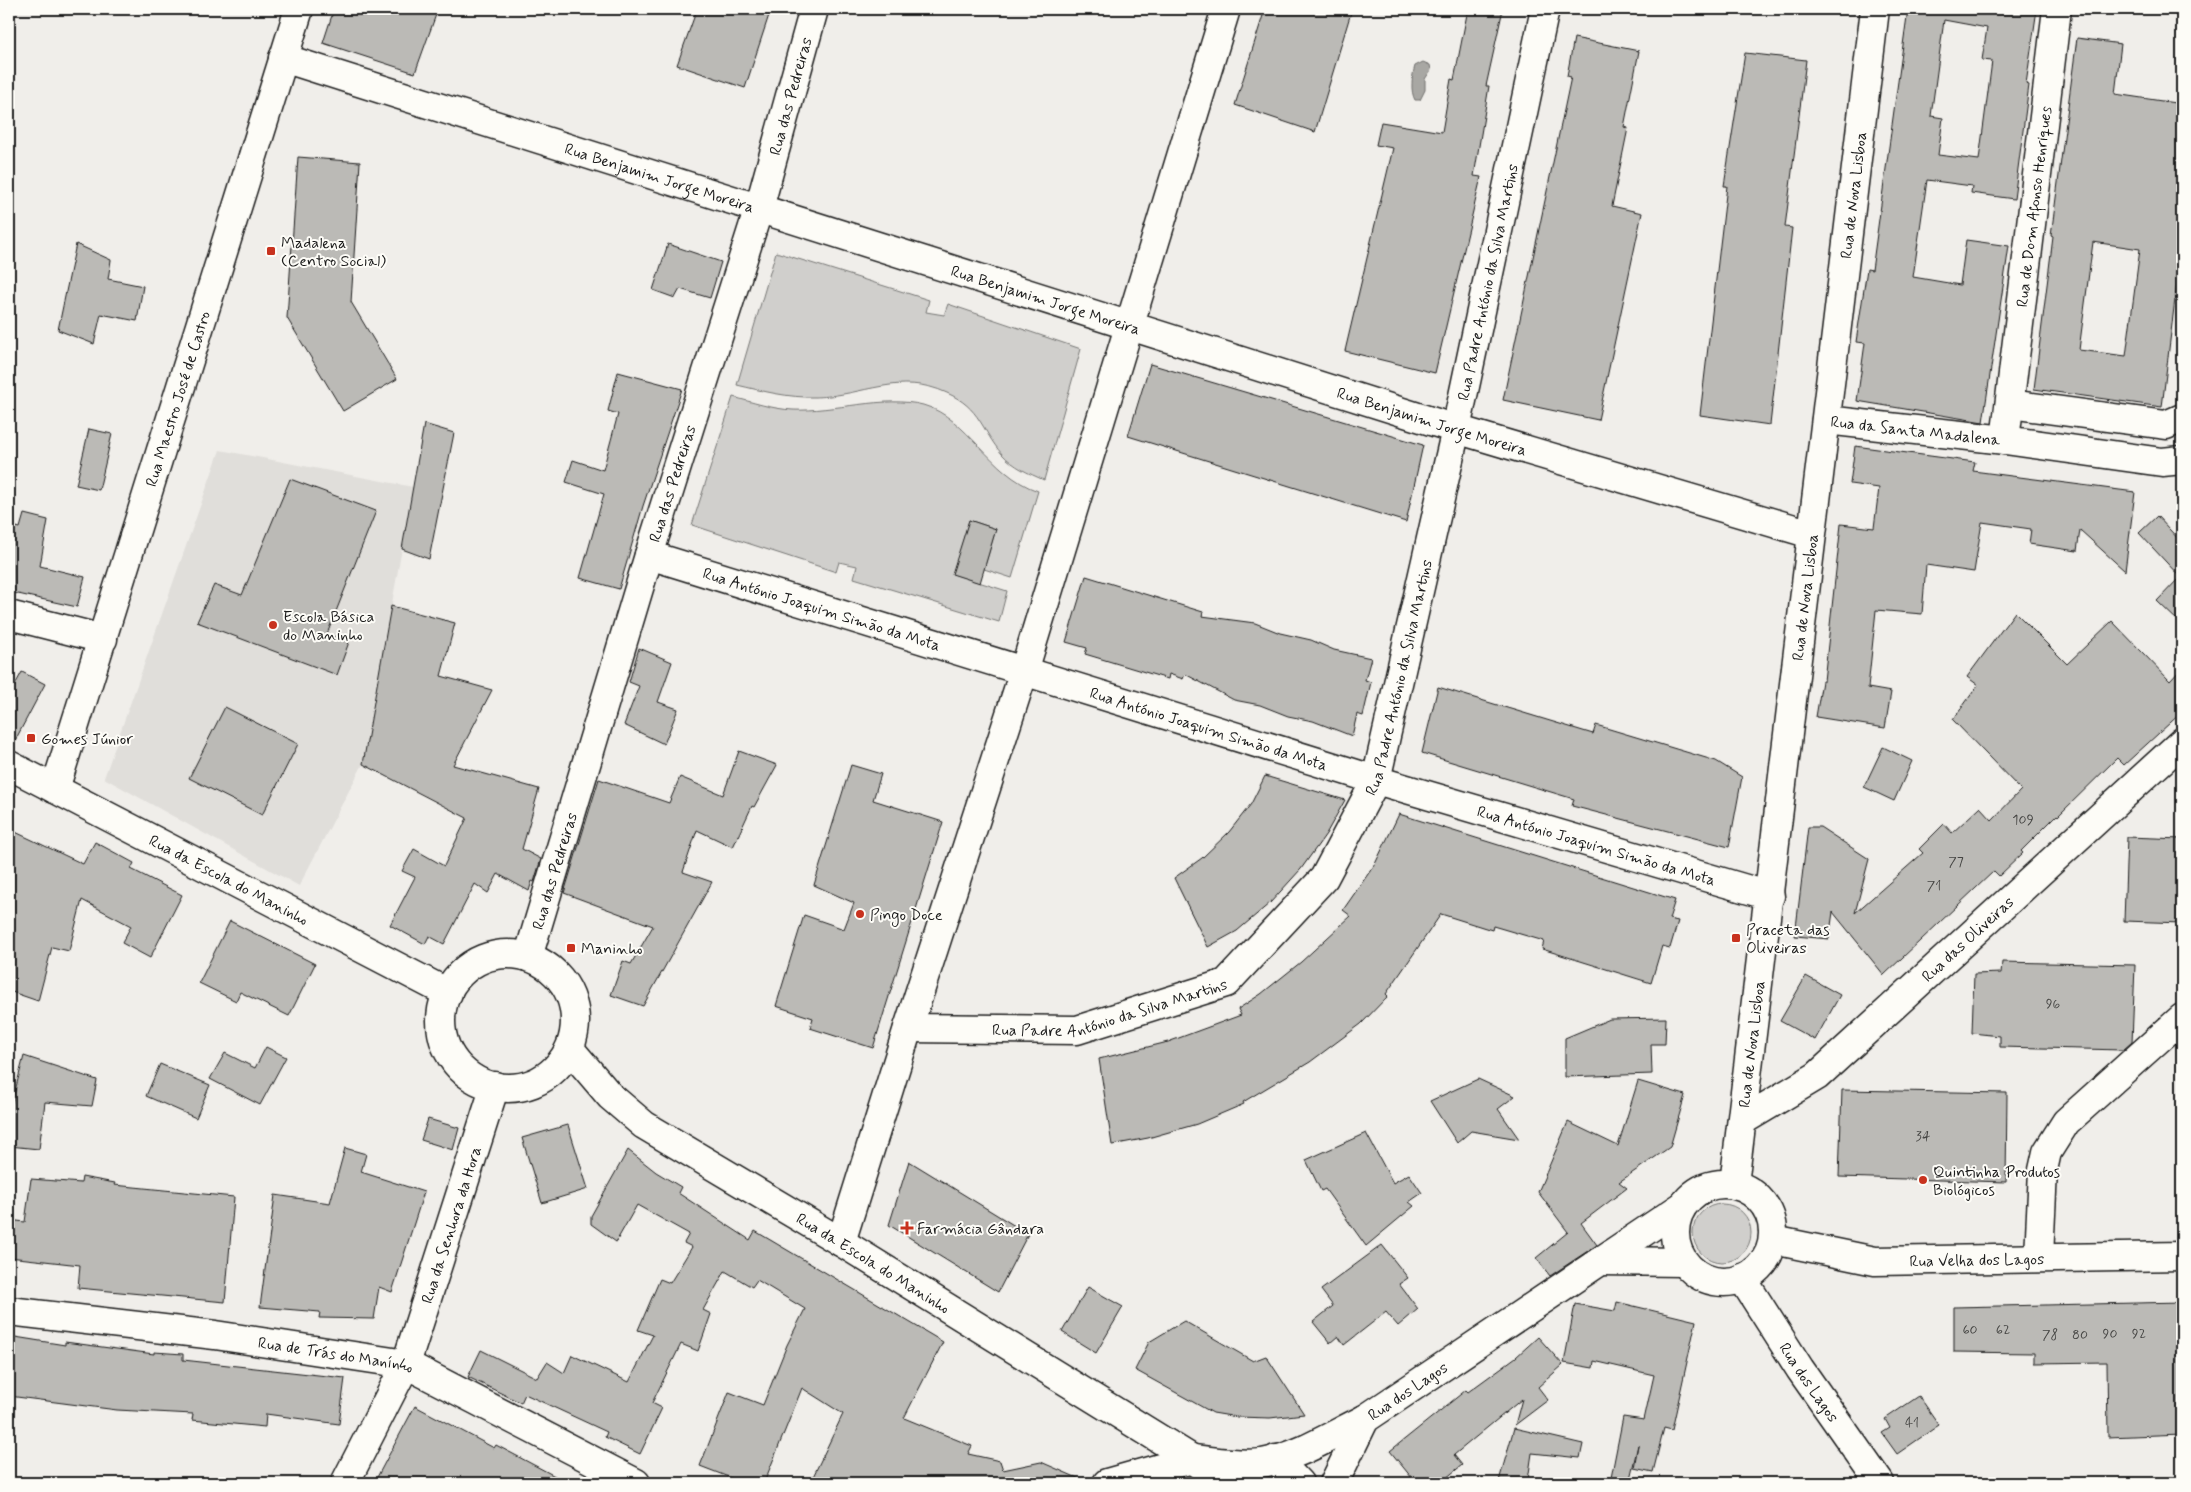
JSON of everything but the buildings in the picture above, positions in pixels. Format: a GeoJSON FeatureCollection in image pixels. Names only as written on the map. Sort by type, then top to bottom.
{"type":"FeatureCollection","features":[{"type":"Feature","properties":{"kind":"street","name":"Rua Maestro José de Castro"},"geometry":{"type":"LineString","coordinates":[[55,789],[299,9]]}},
{"type":"Feature","properties":{"kind":"street","name":"Rua das Pedreiras"},"geometry":{"type":"LineString","coordinates":[[528,957],[649,555],[759,208],[814,9]]}},
{"type":"Feature","properties":{"kind":"street"},"geometry":{"type":"LineString","coordinates":[[841,1242],[1024,670],[1226,9]]}},
{"type":"Feature","properties":{"kind":"street","name":"Rua Padre António da Silva Martins"},"geometry":{"type":"LineString","coordinates":[[908,1028],[1077,1030],[1226,983],[1324,878],[1376,780],[1456,429],[1546,9]]}},
{"type":"Feature","properties":{"kind":"street","name":"Rua de Nova Lisboa"},"geometry":{"type":"LineString","coordinates":[[1734,1184],[1875,9]]}},
{"type":"Feature","properties":{"kind":"street","name":"Rua de Dom Afonso Henriques"},"geometry":{"type":"LineString","coordinates":[[2005,440],[2057,9]]}},
{"type":"Feature","properties":{"kind":"street","name":"Rua Benjamim Jorge Moreira"},"geometry":{"type":"LineString","coordinates":[[283,58],[1456,429],[1811,534]]}},
{"type":"Feature","properties":{"kind":"street"},"geometry":{"type":"LineString","coordinates":[[2010,404],[2174,421],[2172,461]]}},
{"type":"Feature","properties":{"kind":"street","name":"Rua da Santa Madalena"},"geometry":{"type":"LineString","coordinates":[[1826,420],[2172,461]]}},
{"type":"Feature","properties":{"kind":"street","name":"Rua António Joaquim Simão da Mota"},"geometry":{"type":"LineString","coordinates":[[649,555],[1376,780],[1770,896]]}},
{"type":"Feature","properties":{"kind":"street"},"geometry":{"type":"LineString","coordinates":[[9,615],[103,639]]}},
{"type":"Feature","properties":{"kind":"street","name":"Rua das Oliveiras"},"geometry":{"type":"LineString","coordinates":[[1742,1121],[1817,1076],[2182,742]]}},
{"type":"Feature","properties":{"kind":"street","name":"Rua da Escola do Maninho"},"geometry":{"type":"LineString","coordinates":[[9,765],[448,993]]}},
{"type":"Feature","properties":{"kind":"street"},"geometry":{"type":"LineString","coordinates":[[508,954],[528,957],[551,969],[561,979],[571,995],[575,1015],[575,1032],[570,1049],[554,1071],[537,1082],[522,1087],[484,1084],[465,1072],[452,1057],[442,1035],[441,1018],[448,993],[461,973],[475,963],[491,956],[508,954]]}},
{"type":"Feature","properties":{"kind":"street"},"geometry":{"type":"LineString","coordinates":[[2039,1257],[2043,1170],[2047,1152],[2066,1122],[2182,1018]]}},
{"type":"Feature","properties":{"kind":"street","name":"Rua da Escola do Maninho"},"geometry":{"type":"LineString","coordinates":[[570,1049],[610,1096],[644,1125],[841,1242],[1192,1459],[1223,1483]]}},
{"type":"Feature","properties":{"kind":"street","name":"Rua da Senhora da Hora"},"geometry":{"type":"LineString","coordinates":[[345,1483],[406,1364],[495,1086]]}},
{"type":"Feature","properties":{"kind":"street"},"geometry":{"type":"LineString","coordinates":[[1601,1261],[1681,1207],[1694,1192],[1712,1184],[1734,1184],[1749,1190],[1764,1203],[1772,1221],[1773,1240],[1766,1258],[1754,1272],[1736,1281],[1716,1282],[1698,1275],[1684,1262],[1676,1244],[1675,1225],[1681,1207]]}},
{"type":"Feature","properties":{"kind":"street","name":"Rua Velha dos Lagos"},"geometry":{"type":"LineString","coordinates":[[1773,1240],[1875,1261],[2182,1256]]}},
{"type":"Feature","properties":{"kind":"street"},"geometry":{"type":"LineString","coordinates":[[1601,1261],[1684,1262]]}},
{"type":"Feature","properties":{"kind":"street","name":"Rua dos Lagos"},"geometry":{"type":"LineString","coordinates":[[1192,1459],[1227,1463],[1261,1463],[1272,1471],[1290,1456],[1365,1419],[1601,1261]]}},
{"type":"Feature","properties":{"kind":"street","name":"Rua dos Lagos"},"geometry":{"type":"LineString","coordinates":[[1742,1278],[1800,1369],[1880,1483]]}},
{"type":"Feature","properties":{"kind":"street","name":"Rua de Trás do Manínho"},"geometry":{"type":"LineString","coordinates":[[9,1311],[215,1335],[406,1364],[636,1483]]}},
{"type":"Feature","properties":{"kind":"street"},"geometry":{"type":"LineString","coordinates":[[1334,1483],[1365,1419]]}},
{"type":"Feature","properties":{"kind":"street"},"geometry":{"type":"LineString","coordinates":[[1107,1483],[1192,1459]]}},
{"type":"Feature","properties":{"kind":"street"},"geometry":{"type":"LineString","coordinates":[[1272,1471],[1299,1483]]}},
{"type":"Feature","properties":{"kind":"shaded area"},"geometry":{"type":"Polygon","coordinates":[[[1423,62],[1430,65],[1431,70],[1425,79],[1425,90],[1420,100],[1415,100],[1412,79],[1415,66],[1423,62]]]}},
{"type":"Feature","properties":{"kind":"shaded area"},"geometry":{"type":"Polygon","coordinates":[[[776,252],[929,300],[926,312],[944,315],[948,304],[1081,349],[1044,480],[1011,463],[995,445],[967,405],[947,393],[930,387],[897,384],[833,396],[806,397],[776,394],[737,385],[776,252]]]}},
{"type":"Feature","properties":{"kind":"shaded area"},"geometry":{"type":"Polygon","coordinates":[[[733,397],[770,407],[793,410],[825,409],[892,402],[908,402],[923,405],[939,412],[953,422],[967,433],[1006,472],[1021,483],[1038,491],[1012,578],[984,569],[996,529],[969,520],[953,574],[1007,591],[999,622],[854,578],[857,566],[839,562],[836,572],[692,525],[733,397]]]}},
{"type":"Feature","properties":{"kind":"shaded area","name":"Escola Básica do Maninho"},"geometry":{"type":"Polygon","coordinates":[[[220,450],[413,487],[363,764],[299,886],[104,778],[220,450]]]}},
{"type":"Feature","properties":{"kind":"shaded area"},"geometry":{"type":"Polygon","coordinates":[[[1722,1204],[1738,1209],[1746,1217],[1751,1233],[1746,1249],[1738,1257],[1722,1262],[1706,1257],[1698,1249],[1693,1233],[1698,1217],[1706,1209],[1722,1204]]]}},
{"type":"Feature","properties":{"kind":"place","name":"Madalena (Centro Social)"},"geometry":{"type":"Point","coordinates":[271,251]}},
{"type":"Feature","properties":{"kind":"place","name":"Escola Básica do Maninho"},"geometry":{"type":"Point","coordinates":[273,625]}},
{"type":"Feature","properties":{"kind":"place","name":"Gomes Júnior"},"geometry":{"type":"Point","coordinates":[31,738]}},
{"type":"Feature","properties":{"kind":"place","name":"Pingo Doce"},"geometry":{"type":"Point","coordinates":[860,914]}},
{"type":"Feature","properties":{"kind":"place","name":"Praceta das Oliveiras"},"geometry":{"type":"Point","coordinates":[1736,938]}},
{"type":"Feature","properties":{"kind":"place","name":"Maninho"},"geometry":{"type":"Point","coordinates":[571,948]}},
{"type":"Feature","properties":{"kind":"place","name":"Quintinha Produtos Biológicos"},"geometry":{"type":"Point","coordinates":[1923,1180]}},
{"type":"Feature","properties":{"kind":"place","name":"Farmácia Gândara"},"geometry":{"type":"Point","coordinates":[907,1228]}}]}
